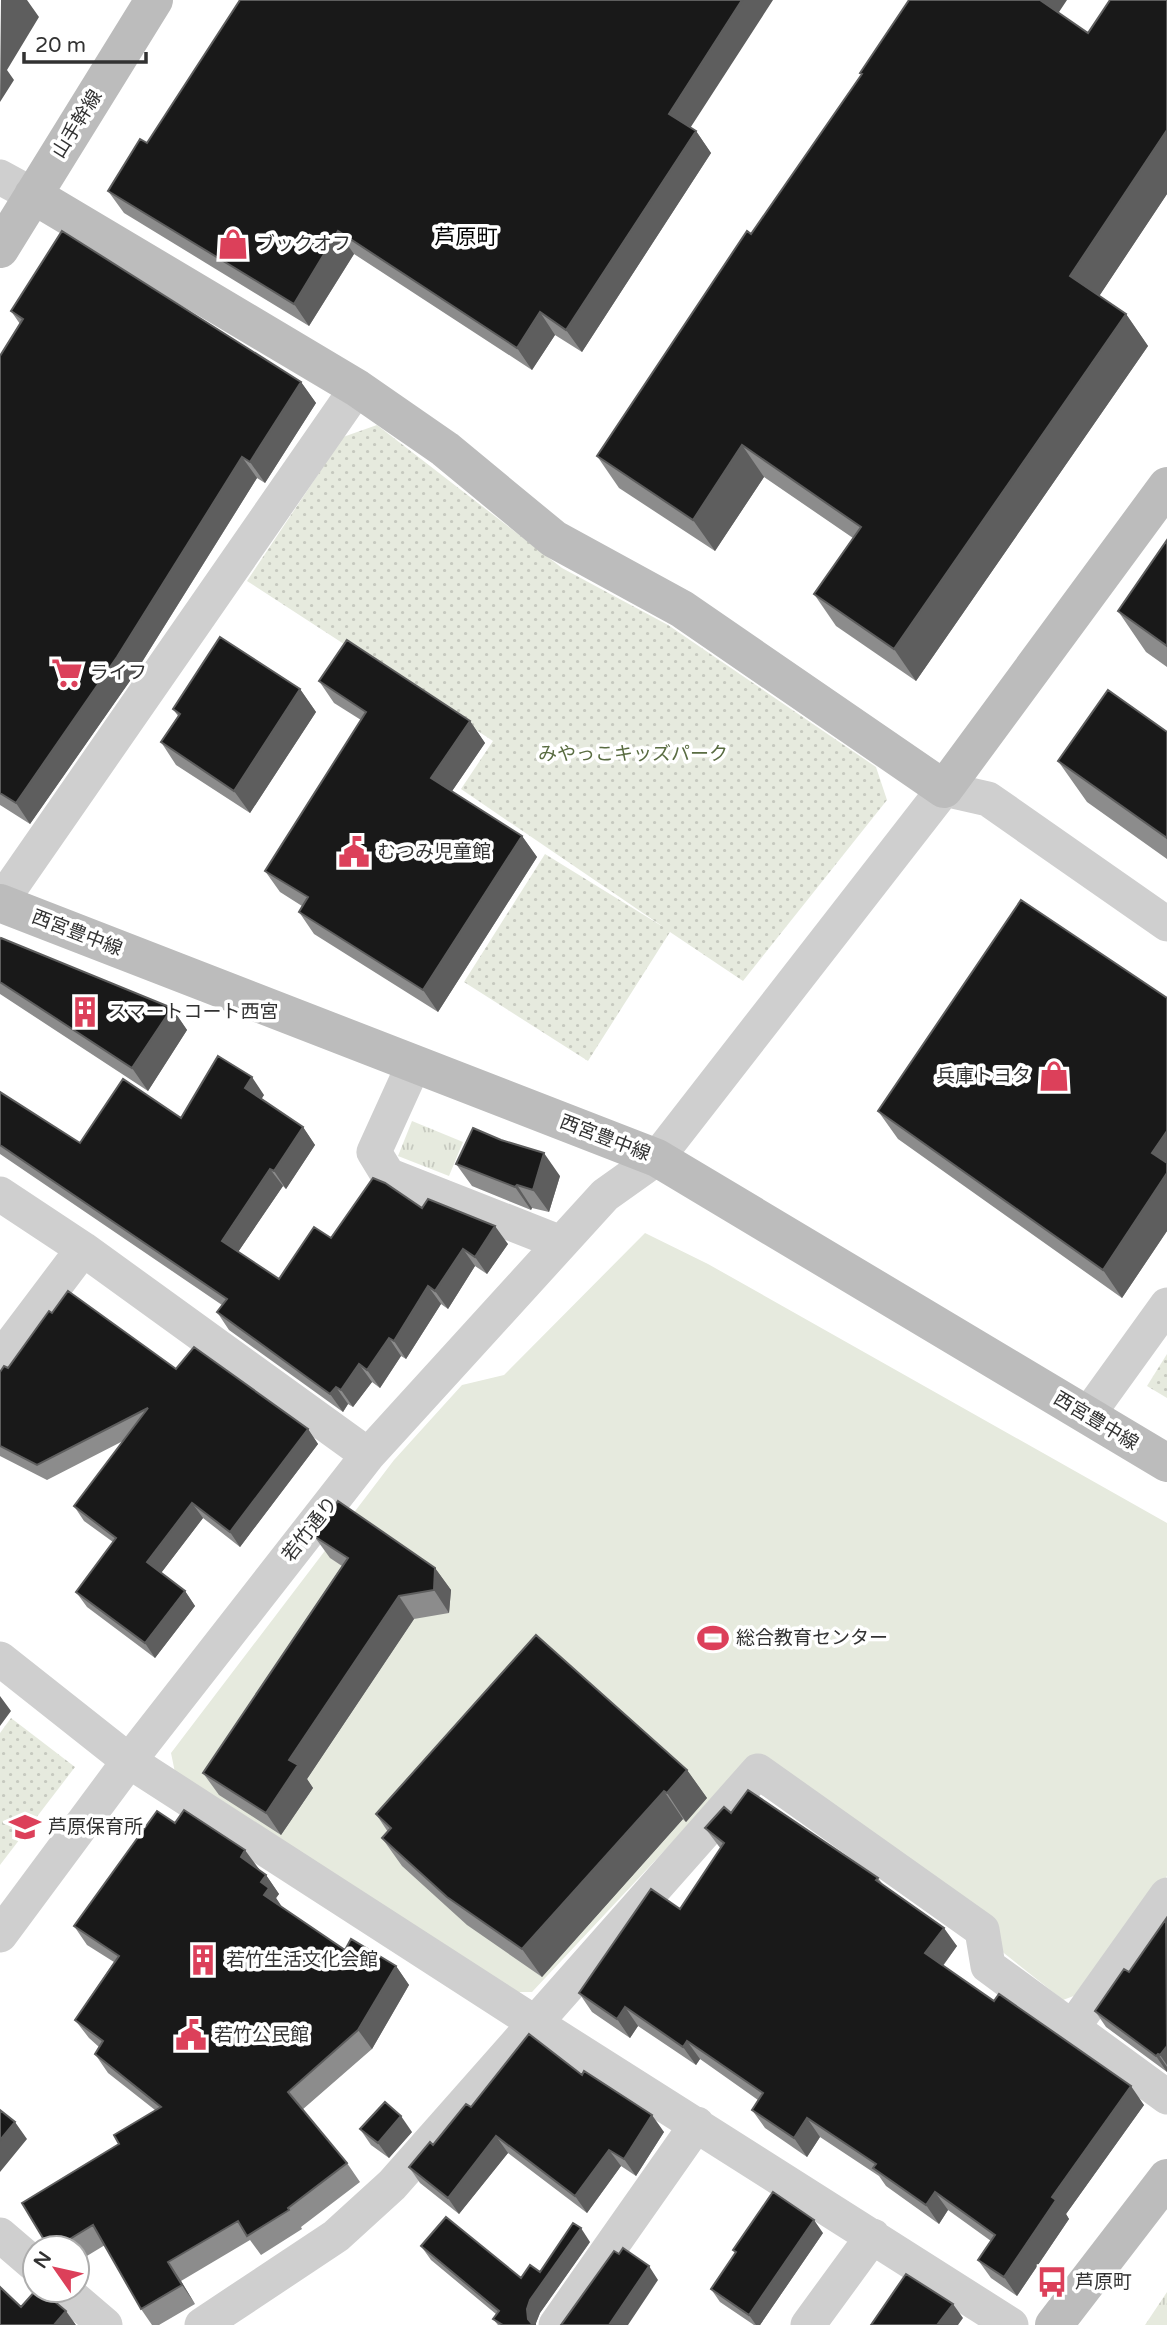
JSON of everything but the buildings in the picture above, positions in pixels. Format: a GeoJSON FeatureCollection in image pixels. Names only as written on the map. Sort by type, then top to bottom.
{"type":"FeatureCollection","features":[{"type":"Feature","properties":{"kind":"street","name":"山手幹線"},"geometry":{"type":"LineString","coordinates":[[0,249],[16,186],[155,0]]}},
{"type":"Feature","properties":{"kind":"street"},"geometry":{"type":"LineString","coordinates":[[16,186],[357,388],[445,450],[554,539],[682,609],[944,789],[988,799],[1167,924]]}},
{"type":"Feature","properties":{"kind":"street"},"geometry":{"type":"LineString","coordinates":[[0,903],[357,388]]}},
{"type":"Feature","properties":{"kind":"street"},"geometry":{"type":"LineString","coordinates":[[944,789],[1167,486]]}},
{"type":"Feature","properties":{"kind":"street","name":"若竹通り"},"geometry":{"type":"LineString","coordinates":[[0,1934],[129,1761],[368,1455],[605,1195],[657,1158],[944,789]]}},
{"type":"Feature","properties":{"kind":"street","name":"西宮豊中線"},"geometry":{"type":"LineString","coordinates":[[0,903],[657,1158],[1167,1463]]}},
{"type":"Feature","properties":{"kind":"street"},"geometry":{"type":"LineString","coordinates":[[414,1064],[374,1152],[388,1175],[561,1242]]}},
{"type":"Feature","properties":{"kind":"street"},"geometry":{"type":"LineString","coordinates":[[0,1195],[83,1249],[368,1455]]}},
{"type":"Feature","properties":{"kind":"street"},"geometry":{"type":"LineString","coordinates":[[0,1359],[83,1249]]}},
{"type":"Feature","properties":{"kind":"street"},"geometry":{"type":"LineString","coordinates":[[1087,1416],[1167,1305]]}},
{"type":"Feature","properties":{"kind":"street"},"geometry":{"type":"LineString","coordinates":[[0,1659],[129,1761],[535,2023],[1012,2325]]}},
{"type":"Feature","properties":{"kind":"street"},"geometry":{"type":"LineString","coordinates":[[202,2325],[336,2236],[392,2185],[758,1771],[982,1930],[988,1966],[1167,2097]]}},
{"type":"Feature","properties":{"kind":"street"},"geometry":{"type":"LineString","coordinates":[[1073,2028],[1167,1895]]}},
{"type":"Feature","properties":{"kind":"street"},"geometry":{"type":"LineString","coordinates":[[556,2325],[697,2124]]}},
{"type":"Feature","properties":{"kind":"street"},"geometry":{"type":"LineString","coordinates":[[1054,2325],[1167,2178]]}},
{"type":"Feature","properties":{"kind":"street"},"geometry":{"type":"LineString","coordinates":[[0,2235],[21,2253]]}},
{"type":"Feature","properties":{"kind":"street"},"geometry":{"type":"LineString","coordinates":[[808,2325],[873,2236]]}},
{"type":"Feature","properties":{"kind":"street"},"geometry":{"type":"LineString","coordinates":[[81,2304],[106,2325]]}},
{"type":"Feature","properties":{"kind":"green space","name":"みやっこキッズパーク"},"geometry":{"type":"Polygon","coordinates":[[[377,425],[562,568],[668,625],[876,767],[887,800],[743,981],[670,932],[588,1061],[464,982],[545,854],[665,928],[461,789],[493,741],[247,581],[343,437],[377,425]]]}},
{"type":"Feature","properties":{"kind":"green space"},"geometry":{"type":"Polygon","coordinates":[[[412,1121],[463,1142],[449,1176],[398,1156],[412,1121]]]}},
{"type":"Feature","properties":{"kind":"green space","name":"総合教育センター"},"geometry":{"type":"Polygon","coordinates":[[[645,1233],[708,1264],[1167,1523],[1167,1876],[1087,1991],[1063,2000],[754,1755],[532,1992],[509,1992],[177,1782],[171,1753],[394,1460],[462,1385],[504,1375],[645,1233]]]}},
{"type":"Feature","properties":{"kind":"green space"},"geometry":{"type":"Polygon","coordinates":[[[1167,1354],[1167,1398],[1147,1386],[1167,1354]]]}},
{"type":"Feature","properties":{"kind":"green space"},"geometry":{"type":"Polygon","coordinates":[[[11,1718],[75,1767],[0,1865],[0,1733],[11,1718]]]}},
{"type":"Feature","properties":{"kind":"green space"},"geometry":{"type":"Polygon","coordinates":[[[1167,2292],[1167,2325],[1145,2325],[1167,2292]]]}},
{"type":"Feature","properties":{"kind":"place","name":"ブックオフ"},"geometry":{"type":"Point","coordinates":[233,244]}},
{"type":"Feature","properties":{"kind":"place","name":"ライフ"},"geometry":{"type":"Point","coordinates":[67,673]}},
{"type":"Feature","properties":{"kind":"place","name":"むつみ児童館"},"geometry":{"type":"Point","coordinates":[354,852]}},
{"type":"Feature","properties":{"kind":"place","name":"スマートコート西宮"},"geometry":{"type":"Point","coordinates":[85,1012]}},
{"type":"Feature","properties":{"kind":"place","name":"兵庫トヨタ"},"geometry":{"type":"Point","coordinates":[1054,1076]}},
{"type":"Feature","properties":{"kind":"place","name":"総合教育センター"},"geometry":{"type":"Point","coordinates":[713,1638]}},
{"type":"Feature","properties":{"kind":"place","name":"芦原保育所"},"geometry":{"type":"Point","coordinates":[25,1827]}},
{"type":"Feature","properties":{"kind":"place","name":"若竹生活文化会館"},"geometry":{"type":"Point","coordinates":[203,1960]}},
{"type":"Feature","properties":{"kind":"place","name":"若竹公民館"},"geometry":{"type":"Point","coordinates":[191,2035]}},
{"type":"Feature","properties":{"kind":"place","name":"芦原町"},"geometry":{"type":"Point","coordinates":[1052,2282]}},
{"type":"Feature","properties":{"kind":"district","name":"芦原町"},"geometry":{"type":"Point","coordinates":[466,237]}}]}
